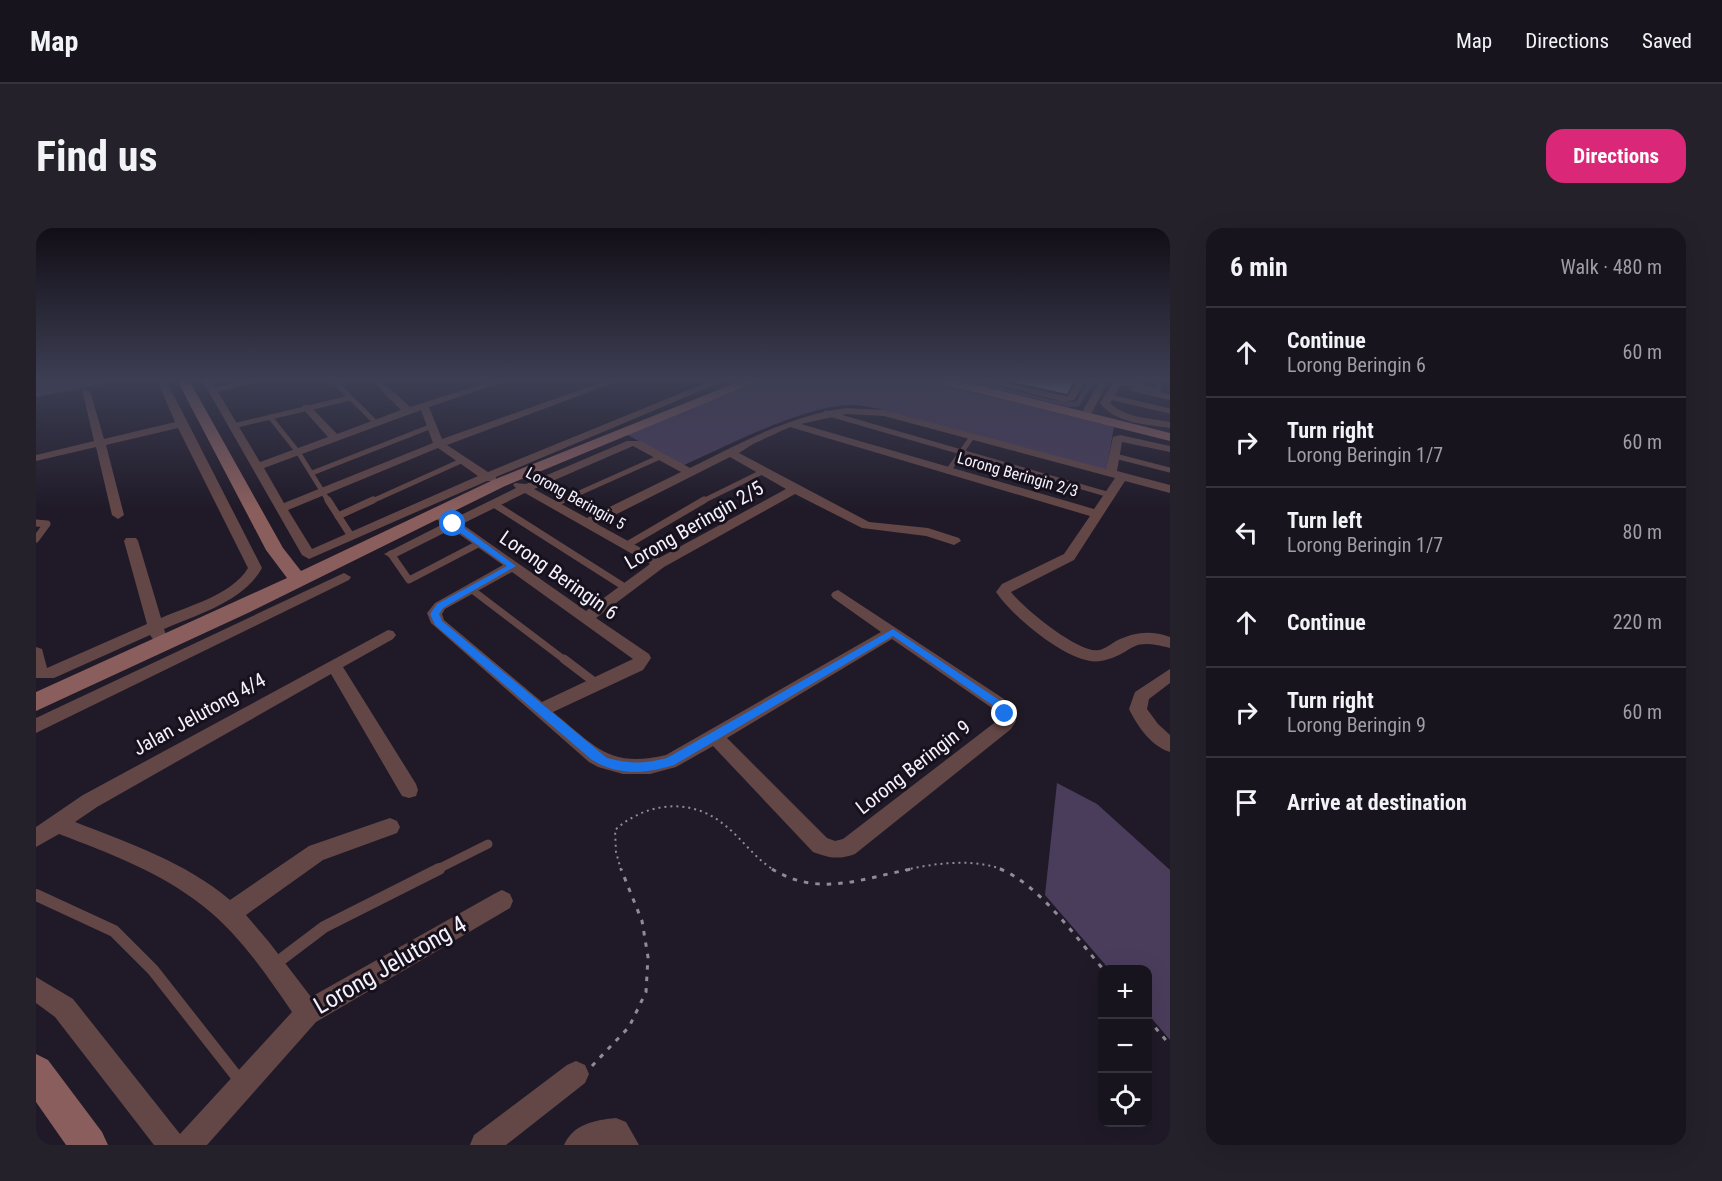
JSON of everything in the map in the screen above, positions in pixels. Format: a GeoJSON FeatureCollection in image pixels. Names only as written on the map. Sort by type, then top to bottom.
{"type":"FeatureCollection","features":[{"type":"Feature","properties":{"kind":"street"},"geometry":{"type":"LineString","coordinates":[[95,423],[118,515]]}},
{"type":"Feature","properties":{"kind":"street"},"geometry":{"type":"LineString","coordinates":[[206,423],[275,550],[298,580]]}},
{"type":"Feature","properties":{"kind":"street"},"geometry":{"type":"LineString","coordinates":[[231,423],[309,555],[351,536],[645,423]]}},
{"type":"Feature","properties":{"kind":"street"},"geometry":{"type":"LineString","coordinates":[[321,423],[335,438]]}},
{"type":"Feature","properties":{"kind":"street"},"geometry":{"type":"LineString","coordinates":[[257,467],[376,423]]}},
{"type":"Feature","properties":{"kind":"street"},"geometry":{"type":"LineString","coordinates":[[431,423],[439,444]]}},
{"type":"Feature","properties":{"kind":"street"},"geometry":{"type":"LineString","coordinates":[[282,508],[439,444],[498,423]]}},
{"type":"Feature","properties":{"kind":"street"},"geometry":{"type":"LineString","coordinates":[[36,726],[249,614],[298,580],[436,514],[498,480],[626,423]]}},
{"type":"Feature","properties":{"kind":"street"},"geometry":{"type":"LineString","coordinates":[[588,523],[689,472],[736,454],[795,423]]}},
{"type":"Feature","properties":{"kind":"street"},"geometry":{"type":"LineString","coordinates":[[918,423],[1170,489]]}},
{"type":"Feature","properties":{"kind":"street"},"geometry":{"type":"LineString","coordinates":[[1112,423],[1170,437]]}},
{"type":"Feature","properties":{"kind":"street"},"geometry":{"type":"LineString","coordinates":[[36,458],[180,424],[255,568],[248,580],[222,597],[48,674],[39,673],[36,653]]}},
{"type":"Feature","properties":{"kind":"street","name":"Lorong Beringin 2/3"},"geometry":{"type":"LineString","coordinates":[[791,424],[1097,514]]}},
{"type":"Feature","properties":{"kind":"street"},"geometry":{"type":"LineString","coordinates":[[1170,449],[1117,439],[1116,476],[1110,495],[1069,557],[1006,587],[1003,592],[1004,596],[1070,648],[1087,655],[1100,657],[1138,637],[1154,637],[1170,643]]}},
{"type":"Feature","properties":{"kind":"street"},"geometry":{"type":"LineString","coordinates":[[391,554],[526,488],[631,443],[637,443],[689,472]]}},
{"type":"Feature","properties":{"kind":"street","name":"Lorong Beringin 5"},"geometry":{"type":"LineString","coordinates":[[439,444],[461,461],[498,480],[526,488],[659,564]]}},
{"type":"Feature","properties":{"kind":"street"},"geometry":{"type":"LineString","coordinates":[[736,454],[762,472],[855,521],[877,527],[928,532],[954,541]]}},
{"type":"Feature","properties":{"kind":"street","name":"Lorong Beringin 2/5"},"geometry":{"type":"LineString","coordinates":[[586,618],[659,564],[795,489]]}},
{"type":"Feature","properties":{"kind":"street","name":"Lorong Beringin 6"},"geometry":{"type":"LineString","coordinates":[[436,514],[643,658],[637,666],[597,684]]}},
{"type":"Feature","properties":{"kind":"street"},"geometry":{"type":"LineString","coordinates":[[131,541],[161,644]]}},
{"type":"Feature","properties":{"kind":"street"},"geometry":{"type":"LineString","coordinates":[[512,566],[435,610],[438,623],[595,757],[604,762],[631,769],[644,769],[670,762],[893,632]]}},
{"type":"Feature","properties":{"kind":"street"},"geometry":{"type":"LineString","coordinates":[[36,702],[161,644],[249,614],[344,577]]}},
{"type":"Feature","properties":{"kind":"street","name":"Lorong Beringin 9"},"geometry":{"type":"LineString","coordinates":[[715,737],[820,845],[835,850],[848,847],[1007,721],[998,704],[838,595]]}},
{"type":"Feature","properties":{"kind":"street","name":"Jalan Jelutong 4/4"},"geometry":{"type":"LineString","coordinates":[[36,838],[55,823],[141,772],[388,635]]}},
{"type":"Feature","properties":{"kind":"street"},"geometry":{"type":"LineString","coordinates":[[334,665],[409,790]]}},
{"type":"Feature","properties":{"kind":"street"},"geometry":{"type":"LineString","coordinates":[[1170,675],[1142,696],[1138,709],[1156,735],[1170,745]]}},
{"type":"Feature","properties":{"kind":"street"},"geometry":{"type":"LineString","coordinates":[[541,710],[597,684]]}},
{"type":"Feature","properties":{"kind":"street"},"geometry":{"type":"LineString","coordinates":[[55,823],[137,856],[187,882],[229,914],[274,965],[307,1013]]}},
{"type":"Feature","properties":{"kind":"street"},"geometry":{"type":"LineString","coordinates":[[229,914],[316,853],[390,827]]}},
{"type":"Feature","properties":{"kind":"street","name":"Lorong Jelutong 4"},"geometry":{"type":"LineString","coordinates":[[189,1145],[307,1013],[502,901]]}},
{"type":"Feature","properties":{"kind":"street"},"geometry":{"type":"LineString","coordinates":[[36,988],[63,1008],[171,1145]]}},
{"type":"Feature","properties":{"kind":"street"},"geometry":{"type":"LineString","coordinates":[[36,1072],[90,1145]]}},
{"type":"Feature","properties":{"kind":"street"},"geometry":{"type":"LineString","coordinates":[[484,1145],[576,1074]]}},
{"type":"Feature","properties":{"kind":"street"},"geometry":{"type":"LineString","coordinates":[[578,1145],[594,1134],[616,1132],[625,1145]]}},
{"type":"Feature","properties":{"kind":"lane"},"geometry":{"type":"LineString","coordinates":[[233,426],[246,423]]}},
{"type":"Feature","properties":{"kind":"lane"},"geometry":{"type":"LineString","coordinates":[[275,423],[298,452],[351,536]]}},
{"type":"Feature","properties":{"kind":"lane"},"geometry":{"type":"LineString","coordinates":[[860,423],[1110,495]]}},
{"type":"Feature","properties":{"kind":"lane"},"geometry":{"type":"LineString","coordinates":[[312,473],[432,426]]}},
{"type":"Feature","properties":{"kind":"lane"},"geometry":{"type":"LineString","coordinates":[[948,471],[972,437]]}},
{"type":"Feature","properties":{"kind":"lane"},"geometry":{"type":"LineString","coordinates":[[1115,456],[1170,470]]}},
{"type":"Feature","properties":{"kind":"lane"},"geometry":{"type":"LineString","coordinates":[[555,504],[660,457]]}},
{"type":"Feature","properties":{"kind":"lane"},"geometry":{"type":"LineString","coordinates":[[338,516],[461,461]]}},
{"type":"Feature","properties":{"kind":"lane"},"geometry":{"type":"LineString","coordinates":[[627,545],[684,510],[762,472]]}},
{"type":"Feature","properties":{"kind":"lane"},"geometry":{"type":"LineString","coordinates":[[494,504],[626,588]]}},
{"type":"Feature","properties":{"kind":"lane"},"geometry":{"type":"LineString","coordinates":[[36,523],[47,524],[36,539]]}},
{"type":"Feature","properties":{"kind":"lane"},"geometry":{"type":"LineString","coordinates":[[391,554],[410,580],[480,543]]}},
{"type":"Feature","properties":{"kind":"lane"},"geometry":{"type":"LineString","coordinates":[[471,589],[597,684]]}},
{"type":"Feature","properties":{"kind":"lane"},"geometry":{"type":"LineString","coordinates":[[274,965],[324,927],[488,844]]}},
{"type":"Feature","properties":{"kind":"lane"},"geometry":{"type":"LineString","coordinates":[[36,895],[114,931],[153,970],[243,1085]]}},
{"type":"Feature","properties":{"kind":"path"},"geometry":{"type":"LineString","coordinates":[[576,1074],[596,1064],[609,1045],[629,1027],[646,992],[648,957],[642,921],[624,880],[616,852],[615,830],[625,818],[640,811],[664,807],[686,807],[705,813],[723,822],[770,869],[813,885],[843,883],[926,866],[981,864],[1008,869],[1020,875],[1100,965]]}},
{"type":"Feature","properties":{"kind":"path"},"geometry":{"type":"LineString","coordinates":[[1152,1024],[1170,1045]]}},
{"type":"Feature","properties":{"kind":"shaded area"},"geometry":{"type":"Polygon","coordinates":[[[654,423],[779,423],[682,466],[626,434],[654,423]]]}},
{"type":"Feature","properties":{"kind":"shaded area"},"geometry":{"type":"Polygon","coordinates":[[[931,423],[1097,423],[1114,427],[1106,471],[931,423]]]}},
{"type":"Feature","properties":{"kind":"shaded area"},"geometry":{"type":"Polygon","coordinates":[[[1125,423],[1170,423],[1170,434],[1125,423]]]}},
{"type":"Feature","properties":{"kind":"shaded area"},"geometry":{"type":"Polygon","coordinates":[[[1057,783],[1097,804],[1170,870],[1170,1040],[1152,1019],[1152,965],[1106,965],[1045,895],[1057,783]]]}},
{"type":"Feature","properties":{"kind":"route"},"geometry":{"type":"LineString","coordinates":[[453,524],[512,566],[440,606],[434,614],[438,623],[595,757],[604,762],[631,769],[644,769],[670,762],[893,632],[998,704],[1005,714]]}}]}
